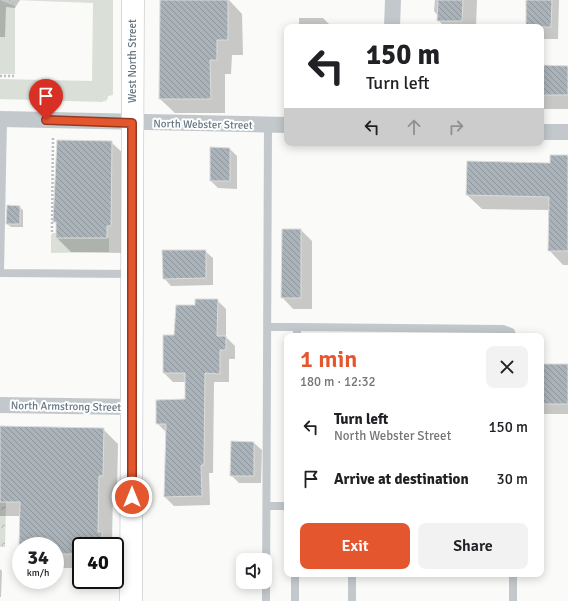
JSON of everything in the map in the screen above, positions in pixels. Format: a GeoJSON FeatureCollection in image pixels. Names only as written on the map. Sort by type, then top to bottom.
{"type":"FeatureCollection","features":[{"type":"Feature","properties":{"kind":"street","name":"West North Street"},"geometry":{"type":"LineString","coordinates":[[131,601],[133,0]]}},
{"type":"Feature","properties":{"kind":"street"},"geometry":{"type":"LineString","coordinates":[[392,0],[392,24]]}},
{"type":"Feature","properties":{"kind":"street","name":"North Webster Street"},"geometry":{"type":"LineString","coordinates":[[1,119],[284,126]]}},
{"type":"Feature","properties":{"kind":"street"},"geometry":{"type":"LineString","coordinates":[[544,132],[568,132]]}},
{"type":"Feature","properties":{"kind":"street","name":"North Armstrong Street"},"geometry":{"type":"LineString","coordinates":[[0,405],[132,407]]}},
{"type":"Feature","properties":{"kind":"lane"},"geometry":{"type":"LineString","coordinates":[[1,119],[0,273],[133,274]]}},
{"type":"Feature","properties":{"kind":"lane"},"geometry":{"type":"LineString","coordinates":[[266,601],[268,125]]}},
{"type":"Feature","properties":{"kind":"lane"},"geometry":{"type":"LineString","coordinates":[[268,327],[297,332],[503,329],[511,333]]}},
{"type":"Feature","properties":{"kind":"lane"},"geometry":{"type":"LineString","coordinates":[[267,506],[284,506]]}},
{"type":"Feature","properties":{"kind":"lane"},"geometry":{"type":"LineString","coordinates":[[295,577],[295,601]]}},
{"type":"Feature","properties":{"kind":"lane"},"geometry":{"type":"LineString","coordinates":[[352,577],[352,601]]}},
{"type":"Feature","properties":{"kind":"lane"},"geometry":{"type":"LineString","coordinates":[[513,577],[513,601]]}},
{"type":"Feature","properties":{"kind":"path"},"geometry":{"type":"LineString","coordinates":[[8,0],[15,4]]}},
{"type":"Feature","properties":{"kind":"path"},"geometry":{"type":"LineString","coordinates":[[0,76],[15,76]]}},
{"type":"Feature","properties":{"kind":"path"},"geometry":{"type":"LineString","coordinates":[[52,232],[53,137]]}},
{"type":"Feature","properties":{"kind":"green space"},"geometry":{"type":"Polygon","coordinates":[[[0,0],[15,6],[15,74],[0,74],[0,0]]]}},
{"type":"Feature","properties":{"kind":"green space"},"geometry":{"type":"Polygon","coordinates":[[[14,0],[113,0],[113,95],[108,96],[105,102],[104,100],[103,102],[0,99],[0,79],[92,81],[93,3],[14,0]]]}},
{"type":"Feature","properties":{"kind":"green space"},"geometry":{"type":"Polygon","coordinates":[[[56,233],[56,238],[109,238],[109,252],[51,253],[51,235],[56,233]]]}},
{"type":"Feature","properties":{"kind":"green space"},"geometry":{"type":"Polygon","coordinates":[[[0,502],[6,502],[5,547],[0,547],[0,502]]]}},
{"type":"Feature","properties":{"kind":"building"},"geometry":{"type":"Polygon","coordinates":[[[160,0],[228,0],[228,40],[217,40],[217,60],[210,60],[211,99],[159,99],[160,0]]]}},
{"type":"Feature","properties":{"kind":"building"},"geometry":{"type":"Polygon","coordinates":[[[438,0],[463,0],[462,21],[437,21],[438,0]]]}},
{"type":"Feature","properties":{"kind":"building"},"geometry":{"type":"Polygon","coordinates":[[[526,0],[552,0],[551,27],[544,27],[544,24],[526,24],[526,0]]]}},
{"type":"Feature","properties":{"kind":"building"},"geometry":{"type":"Polygon","coordinates":[[[544,65],[568,66],[568,95],[544,95],[544,65]]]}},
{"type":"Feature","properties":{"kind":"building"},"geometry":{"type":"Polygon","coordinates":[[[57,140],[112,141],[111,226],[107,226],[107,238],[56,238],[56,222],[53,222],[57,140]]]}},
{"type":"Feature","properties":{"kind":"building"},"geometry":{"type":"Polygon","coordinates":[[[210,147],[230,148],[230,181],[210,181],[210,147]]]}},
{"type":"Feature","properties":{"kind":"building"},"geometry":{"type":"Polygon","coordinates":[[[550,155],[568,155],[568,251],[548,251],[549,197],[466,195],[467,161],[550,163],[550,155]]]}},
{"type":"Feature","properties":{"kind":"building"},"geometry":{"type":"Polygon","coordinates":[[[7,205],[20,206],[20,224],[6,224],[7,205]]]}},
{"type":"Feature","properties":{"kind":"building"},"geometry":{"type":"Polygon","coordinates":[[[282,229],[301,229],[301,298],[281,298],[282,229]]]}},
{"type":"Feature","properties":{"kind":"building"},"geometry":{"type":"Polygon","coordinates":[[[162,250],[206,250],[206,278],[163,279],[162,250]]]}},
{"type":"Feature","properties":{"kind":"building"},"geometry":{"type":"Polygon","coordinates":[[[195,299],[218,299],[217,336],[226,336],[226,350],[220,350],[220,374],[205,373],[204,465],[201,465],[202,496],[164,497],[166,424],[156,424],[156,400],[185,399],[185,373],[163,373],[163,335],[174,335],[176,305],[195,305],[195,299]]]}},
{"type":"Feature","properties":{"kind":"building"},"geometry":{"type":"Polygon","coordinates":[[[544,364],[568,364],[568,404],[544,404],[544,364]]]}},
{"type":"Feature","properties":{"kind":"building"},"geometry":{"type":"Polygon","coordinates":[[[0,426],[104,428],[103,476],[99,476],[98,532],[102,532],[102,537],[72,537],[72,554],[64,554],[64,537],[19,537],[20,502],[0,502],[0,426]]]}},
{"type":"Feature","properties":{"kind":"building"},"geometry":{"type":"Polygon","coordinates":[[[231,441],[254,442],[254,476],[230,476],[231,441]]]}},
{"type":"Feature","properties":{"kind":"route"},"geometry":{"type":"LineString","coordinates":[[46,120],[132,123],[132,497]]}}]}
